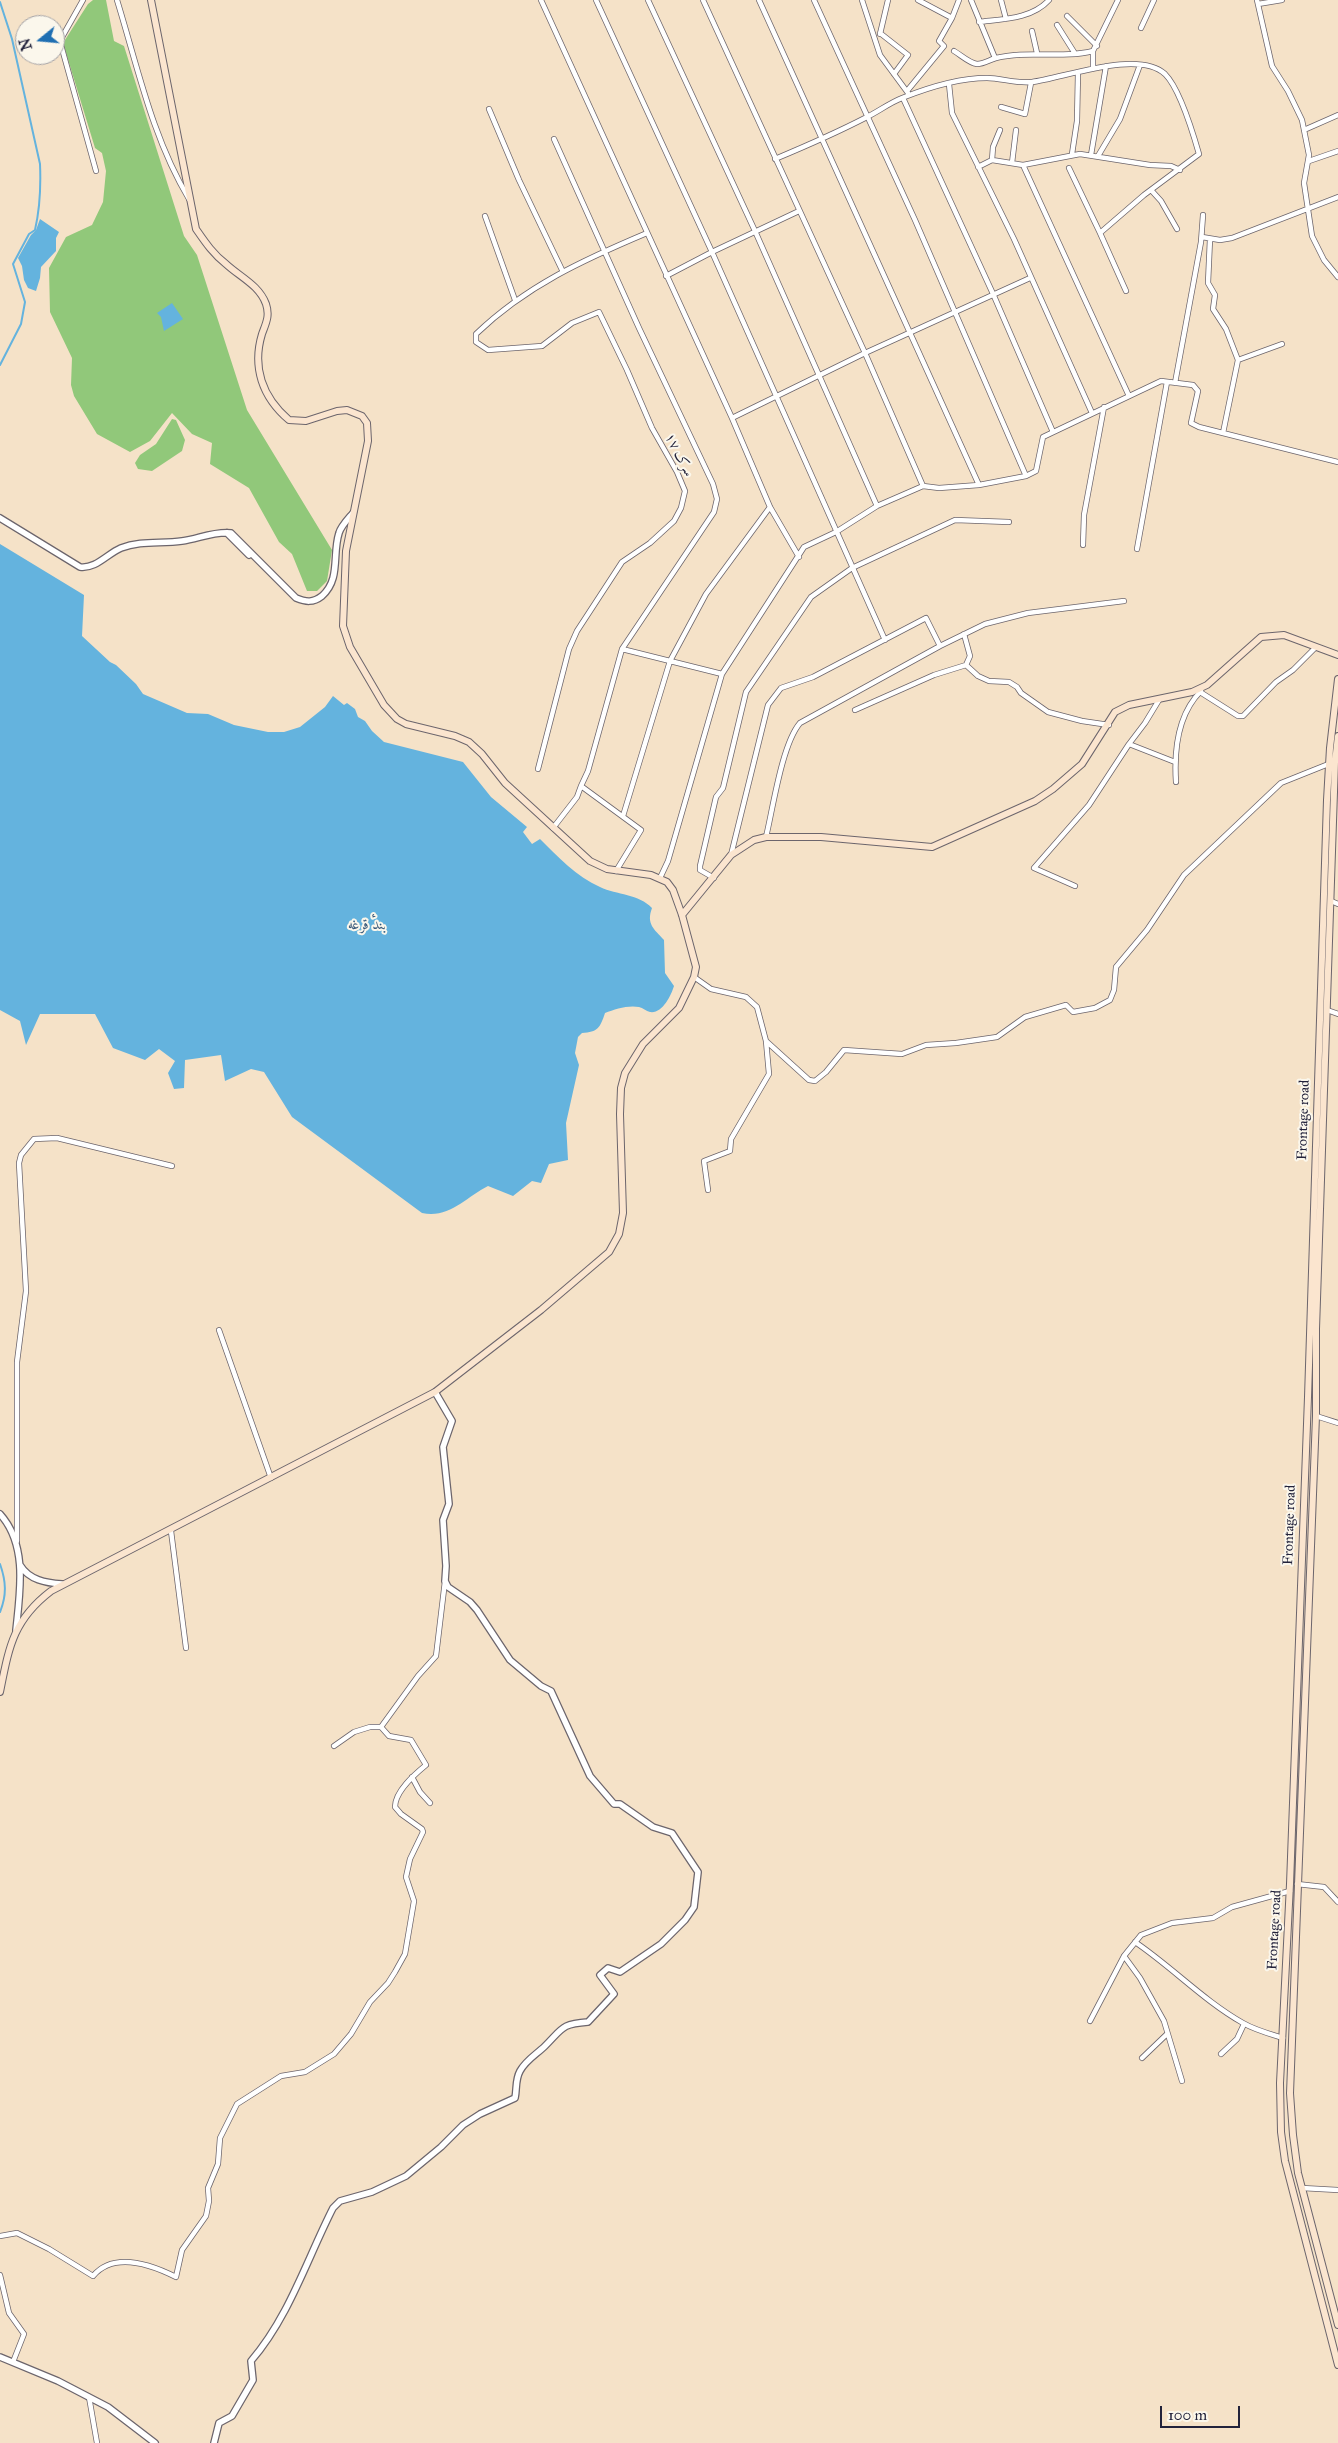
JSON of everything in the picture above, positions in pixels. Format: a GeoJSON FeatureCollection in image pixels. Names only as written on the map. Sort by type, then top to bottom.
{"type":"FeatureCollection","features":[{"type":"Feature","properties":{"kind":"main road"},"geometry":{"type":"LineString","coordinates":[[0,1692],[8,1654],[16,1630],[32,1608],[62,1584],[171,1531],[436,1392],[541,1310],[601,1260],[615,1243],[623,1213],[620,1114],[622,1088],[626,1073],[643,1044],[679,1008],[694,977],[695,957],[673,890],[660,878],[616,870],[590,861],[505,783],[488,760],[469,742],[454,736],[406,724],[390,713],[350,646],[343,626],[346,551],[368,442],[367,422],[362,416],[347,410],[296,422],[289,420],[277,408],[263,387],[257,361],[262,333],[268,318],[266,305],[261,294],[252,284],[228,266],[205,242],[196,228],[151,0]]}},
{"type":"Feature","properties":{"kind":"main road"},"geometry":{"type":"LineString","coordinates":[[682,915],[732,855],[754,840],[766,837],[821,837],[932,847],[1013,812],[1053,790],[1082,764],[1116,712],[1129,705],[1192,692],[1207,685],[1261,637],[1284,635],[1338,655]]}},
{"type":"Feature","properties":{"kind":"main road","name":"Frontage road"},"geometry":{"type":"LineString","coordinates":[[1338,679],[1332,763],[1283,2038],[1281,2132],[1288,2175],[1338,2365]]}},
{"type":"Feature","properties":{"kind":"main road"},"geometry":{"type":"LineString","coordinates":[[1338,736],[1332,763],[1335,903],[1328,1010],[1316,1329],[1316,1416],[1290,2094],[1298,2173],[1338,2325]]}},
{"type":"Feature","properties":{"kind":"main road"},"geometry":{"type":"LineString","coordinates":[[1288,2175],[1298,2173]]}},
{"type":"Feature","properties":{"kind":"street"},"geometry":{"type":"LineString","coordinates":[[84,0],[61,39],[61,45],[96,171]]}},
{"type":"Feature","properties":{"kind":"street"},"geometry":{"type":"LineString","coordinates":[[117,0],[157,135],[176,177],[189,200]]}},
{"type":"Feature","properties":{"kind":"street"},"geometry":{"type":"LineString","coordinates":[[541,0],[732,418],[770,507],[799,557]]}},
{"type":"Feature","properties":{"kind":"street"},"geometry":{"type":"LineString","coordinates":[[596,0],[712,252],[885,640]]}},
{"type":"Feature","properties":{"kind":"street"},"geometry":{"type":"LineString","coordinates":[[648,0],[755,231],[878,506]]}},
{"type":"Feature","properties":{"kind":"street"},"geometry":{"type":"LineString","coordinates":[[703,0],[865,353],[923,486]]}},
{"type":"Feature","properties":{"kind":"street"},"geometry":{"type":"LineString","coordinates":[[759,0],[979,485]]}},
{"type":"Feature","properties":{"kind":"street"},"geometry":{"type":"LineString","coordinates":[[814,0],[866,118],[956,312],[1026,476]]}},
{"type":"Feature","properties":{"kind":"street"},"geometry":{"type":"LineString","coordinates":[[862,0],[880,55],[909,96]]}},
{"type":"Feature","properties":{"kind":"street"},"geometry":{"type":"LineString","coordinates":[[877,42],[888,0]]}},
{"type":"Feature","properties":{"kind":"street"},"geometry":{"type":"LineString","coordinates":[[918,0],[952,18]]}},
{"type":"Feature","properties":{"kind":"street"},"geometry":{"type":"LineString","coordinates":[[907,91],[927,64],[942,50],[944,46],[939,41],[940,37],[952,18],[959,0]]}},
{"type":"Feature","properties":{"kind":"street"},"geometry":{"type":"LineString","coordinates":[[971,0],[995,58]]}},
{"type":"Feature","properties":{"kind":"street"},"geometry":{"type":"LineString","coordinates":[[1001,0],[1006,19]]}},
{"type":"Feature","properties":{"kind":"street"},"geometry":{"type":"LineString","coordinates":[[979,22],[1006,19],[1035,11],[1049,0]]}},
{"type":"Feature","properties":{"kind":"street"},"geometry":{"type":"LineString","coordinates":[[954,51],[974,64],[982,64],[995,58],[1037,53],[1074,52],[1081,54],[1093,50],[1097,46],[1118,0]]}},
{"type":"Feature","properties":{"kind":"street"},"geometry":{"type":"LineString","coordinates":[[1141,28],[1154,0]]}},
{"type":"Feature","properties":{"kind":"street"},"geometry":{"type":"LineString","coordinates":[[1282,0],[1257,2],[1272,66],[1302,120],[1309,161],[1304,183],[1312,236],[1324,260],[1338,277]]}},
{"type":"Feature","properties":{"kind":"street"},"geometry":{"type":"LineString","coordinates":[[1067,16],[1097,46]]}},
{"type":"Feature","properties":{"kind":"street"},"geometry":{"type":"LineString","coordinates":[[1057,25],[1074,52]]}},
{"type":"Feature","properties":{"kind":"street"},"geometry":{"type":"LineString","coordinates":[[1032,31],[1037,53]]}},
{"type":"Feature","properties":{"kind":"street"},"geometry":{"type":"LineString","coordinates":[[880,33],[908,55],[894,74]]}},
{"type":"Feature","properties":{"kind":"street"},"geometry":{"type":"LineString","coordinates":[[1093,50],[1093,68]]}},
{"type":"Feature","properties":{"kind":"street"},"geometry":{"type":"LineString","coordinates":[[775,159],[822,139],[903,98],[949,84],[986,78],[1031,83],[1106,66],[1140,65],[1154,68],[1165,75],[1188,119],[1198,154],[1180,170],[1151,190],[1100,234]]}},
{"type":"Feature","properties":{"kind":"street"},"geometry":{"type":"LineString","coordinates":[[1098,156],[1120,119],[1140,65]]}},
{"type":"Feature","properties":{"kind":"street"},"geometry":{"type":"LineString","coordinates":[[1091,155],[1106,66]]}},
{"type":"Feature","properties":{"kind":"street"},"geometry":{"type":"LineString","coordinates":[[1072,154],[1077,121],[1078,72]]}},
{"type":"Feature","properties":{"kind":"street"},"geometry":{"type":"LineString","coordinates":[[1001,107],[1025,114],[1031,83]]}},
{"type":"Feature","properties":{"kind":"street"},"geometry":{"type":"LineString","coordinates":[[949,84],[952,113],[1004,218],[1092,413]]}},
{"type":"Feature","properties":{"kind":"street"},"geometry":{"type":"LineString","coordinates":[[903,98],[994,296],[1053,432]]}},
{"type":"Feature","properties":{"kind":"street"},"geometry":{"type":"LineString","coordinates":[[489,109],[519,180],[563,272]]}},
{"type":"Feature","properties":{"kind":"street"},"geometry":{"type":"LineString","coordinates":[[1304,130],[1338,115]]}},
{"type":"Feature","properties":{"kind":"street"},"geometry":{"type":"LineString","coordinates":[[992,160],[993,147],[1000,130]]}},
{"type":"Feature","properties":{"kind":"street"},"geometry":{"type":"LineString","coordinates":[[1012,162],[1016,130]]}},
{"type":"Feature","properties":{"kind":"street"},"geometry":{"type":"LineString","coordinates":[[552,828],[576,797],[588,771],[622,649],[714,512],[716,499],[713,484],[604,251],[554,138]]}},
{"type":"Feature","properties":{"kind":"street"},"geometry":{"type":"LineString","coordinates":[[1309,161],[1338,151]]}},
{"type":"Feature","properties":{"kind":"street"},"geometry":{"type":"LineString","coordinates":[[978,167],[992,160],[1023,165],[1072,154],[1091,155],[1150,165],[1171,166],[1180,170]]}},
{"type":"Feature","properties":{"kind":"street"},"geometry":{"type":"LineString","coordinates":[[1023,165],[1128,396]]}},
{"type":"Feature","properties":{"kind":"street"},"geometry":{"type":"LineString","coordinates":[[1069,168],[1126,291]]}},
{"type":"Feature","properties":{"kind":"street"},"geometry":{"type":"LineString","coordinates":[[1151,190],[1161,201],[1176,229]]}},
{"type":"Feature","properties":{"kind":"street"},"geometry":{"type":"LineString","coordinates":[[1202,237],[1210,239],[1232,238],[1338,198]]}},
{"type":"Feature","properties":{"kind":"street"},"geometry":{"type":"LineString","coordinates":[[666,276],[799,211]]}},
{"type":"Feature","properties":{"kind":"street"},"geometry":{"type":"LineString","coordinates":[[1175,383],[1202,237],[1203,215]]}},
{"type":"Feature","properties":{"kind":"street"},"geometry":{"type":"LineString","coordinates":[[485,216],[515,300],[604,251],[646,233]]}},
{"type":"Feature","properties":{"kind":"street"},"geometry":{"type":"LineString","coordinates":[[1210,239],[1208,283],[1215,295],[1213,309],[1226,329],[1238,360],[1224,433]]}},
{"type":"Feature","properties":{"kind":"street"},"geometry":{"type":"LineString","coordinates":[[732,418],[865,353],[1030,278]]}},
{"type":"Feature","properties":{"kind":"street","name":"سرک ۱۷"},"geometry":{"type":"LineString","coordinates":[[515,300],[476,334],[476,342],[488,350],[542,346],[572,323],[599,312],[652,428],[677,472],[685,491],[681,508],[674,521],[650,543],[622,562],[577,631],[569,649],[538,769]]}},
{"type":"Feature","properties":{"kind":"street"},"geometry":{"type":"LineString","coordinates":[[1238,360],[1282,344]]}},
{"type":"Feature","properties":{"kind":"street"},"geometry":{"type":"LineString","coordinates":[[660,878],[668,861],[722,674],[804,547],[836,532],[878,506],[923,486],[939,488],[979,485],[1026,476],[1036,471],[1043,436],[1160,381],[1192,385],[1198,391],[1192,423],[1338,462]]}},
{"type":"Feature","properties":{"kind":"street"},"geometry":{"type":"LineString","coordinates":[[1137,550],[1168,382]]}},
{"type":"Feature","properties":{"kind":"street"},"geometry":{"type":"LineString","coordinates":[[1083,545],[1084,515],[1104,407]]}},
{"type":"Feature","properties":{"kind":"street"},"geometry":{"type":"LineString","coordinates":[[623,816],[670,661],[706,594],[770,507]]}},
{"type":"Feature","properties":{"kind":"street"},"geometry":{"type":"LineString","coordinates":[[0,518],[80,567],[88,568],[121,548],[135,544],[182,542],[227,533],[234,535],[242,542],[251,556],[296,598],[306,602],[318,599],[328,591],[334,579],[339,532],[354,512]]}},
{"type":"Feature","properties":{"kind":"street"},"geometry":{"type":"LineString","coordinates":[[714,878],[700,870],[700,866],[716,798],[723,788],[746,692],[811,596],[852,568],[955,520],[1009,522]]}},
{"type":"Feature","properties":{"kind":"street"},"geometry":{"type":"LineString","coordinates":[[766,837],[787,752],[794,731],[800,723],[940,646],[985,624],[1028,613],[1124,601]]}},
{"type":"Feature","properties":{"kind":"street"},"geometry":{"type":"LineString","coordinates":[[732,855],[768,706],[781,688],[813,677],[926,618],[940,646]]}},
{"type":"Feature","properties":{"kind":"street"},"geometry":{"type":"LineString","coordinates":[[855,710],[934,675],[966,665],[970,656],[964,634]]}},
{"type":"Feature","properties":{"kind":"street"},"geometry":{"type":"LineString","coordinates":[[1200,692],[1238,716],[1244,716],[1276,682],[1293,670],[1316,648]]}},
{"type":"Feature","properties":{"kind":"street"},"geometry":{"type":"LineString","coordinates":[[622,649],[722,674]]}},
{"type":"Feature","properties":{"kind":"street"},"geometry":{"type":"LineString","coordinates":[[966,665],[978,676],[989,681],[1009,682],[1017,686],[1020,693],[1048,712],[1082,721],[1109,725]]}},
{"type":"Feature","properties":{"kind":"street"},"geometry":{"type":"LineString","coordinates":[[1176,782],[1175,762],[1183,716],[1207,685]]}},
{"type":"Feature","properties":{"kind":"street"},"geometry":{"type":"LineString","coordinates":[[1075,886],[1034,868],[1088,805],[1129,744],[1146,723],[1159,700]]}},
{"type":"Feature","properties":{"kind":"street"},"geometry":{"type":"LineString","coordinates":[[1129,744],[1175,762]]}},
{"type":"Feature","properties":{"kind":"street"},"geometry":{"type":"LineString","coordinates":[[766,1041],[809,1080],[815,1081],[826,1072],[844,1050],[902,1054],[926,1045],[997,1037],[1025,1018],[1066,1005],[1073,1012],[1095,1008],[1110,1000],[1114,990],[1116,967],[1139,940],[1174,888],[1202,855],[1281,784],[1332,763]]}},
{"type":"Feature","properties":{"kind":"street"},"geometry":{"type":"LineString","coordinates":[[581,786],[641,830],[616,870]]}},
{"type":"Feature","properties":{"kind":"street"},"geometry":{"type":"LineString","coordinates":[[694,977],[710,989],[746,997],[757,1007],[766,1041],[769,1074],[731,1139],[730,1151],[704,1161],[708,1190]]}},
{"type":"Feature","properties":{"kind":"street"},"geometry":{"type":"LineString","coordinates":[[1328,1010],[1338,1014]]}},
{"type":"Feature","properties":{"kind":"street"},"geometry":{"type":"LineString","coordinates":[[16,1630],[21,1584],[17,1556],[17,1362],[26,1291],[19,1163],[21,1155],[34,1139],[57,1138],[172,1166]]}},
{"type":"Feature","properties":{"kind":"street"},"geometry":{"type":"LineString","coordinates":[[219,1330],[271,1478]]}},
{"type":"Feature","properties":{"kind":"street"},"geometry":{"type":"LineString","coordinates":[[381,1727],[418,1676],[436,1656],[446,1566],[443,1520],[449,1504],[443,1447],[452,1421],[436,1392]]}},
{"type":"Feature","properties":{"kind":"street"},"geometry":{"type":"LineString","coordinates":[[1316,1416],[1338,1422]]}},
{"type":"Feature","properties":{"kind":"street"},"geometry":{"type":"LineString","coordinates":[[0,1514],[17,1541]]}},
{"type":"Feature","properties":{"kind":"street"},"geometry":{"type":"LineString","coordinates":[[171,1531],[186,1648]]}},
{"type":"Feature","properties":{"kind":"street"},"geometry":{"type":"LineString","coordinates":[[17,1556],[20,1566],[28,1575],[44,1582],[62,1584]]}},
{"type":"Feature","properties":{"kind":"street"},"geometry":{"type":"LineString","coordinates":[[214,2443],[219,2423],[232,2416],[253,2380],[251,2360],[265,2344],[291,2300],[333,2208],[340,2201],[372,2192],[406,2176],[441,2147],[463,2125],[480,2114],[515,2098],[517,2080],[525,2064],[545,2046],[555,2033],[571,2024],[588,2022],[614,1994],[600,1975],[608,1968],[620,1972],[661,1944],[685,1920],[694,1907],[698,1872],[672,1833],[653,1827],[620,1804],[614,1804],[598,1787],[590,1776],[551,1691],[541,1686],[510,1660],[477,1610],[470,1602],[448,1587],[444,1581]]}},
{"type":"Feature","properties":{"kind":"street"},"geometry":{"type":"LineString","coordinates":[[0,2236],[18,2233],[49,2249],[93,2276],[97,2271],[111,2264],[138,2262],[176,2276],[182,2250],[206,2216],[209,2201],[208,2188],[218,2164],[220,2138],[237,2104],[281,2076],[305,2072],[334,2054],[351,2034],[370,2002],[388,1983],[405,1954],[414,1901],[406,1877],[410,1859],[423,1832],[422,1829],[401,1814],[395,1807],[395,1802],[412,1777],[426,1765],[410,1740],[389,1736],[381,1727],[370,1727],[354,1732],[334,1746]]}},
{"type":"Feature","properties":{"kind":"street"},"geometry":{"type":"LineString","coordinates":[[412,1777],[420,1792],[430,1803]]}},
{"type":"Feature","properties":{"kind":"street"},"geometry":{"type":"LineString","coordinates":[[1290,1884],[1304,1883],[1324,1887],[1338,1902]]}},
{"type":"Feature","properties":{"kind":"street"},"geometry":{"type":"LineString","coordinates":[[1090,2021],[1124,1956],[1141,1935],[1172,1923],[1213,1918],[1232,1907],[1290,1891]]}},
{"type":"Feature","properties":{"kind":"street"},"geometry":{"type":"LineString","coordinates":[[1135,1942],[1158,1958],[1206,1999],[1244,2024],[1283,2038]]}},
{"type":"Feature","properties":{"kind":"street"},"geometry":{"type":"LineString","coordinates":[[1124,1956],[1140,1978],[1159,2012],[1182,2081]]}},
{"type":"Feature","properties":{"kind":"street"},"geometry":{"type":"LineString","coordinates":[[1221,2054],[1238,2039],[1244,2024]]}},
{"type":"Feature","properties":{"kind":"street"},"geometry":{"type":"LineString","coordinates":[[1142,2058],[1167,2034]]}},
{"type":"Feature","properties":{"kind":"street"},"geometry":{"type":"LineString","coordinates":[[1302,2188],[1338,2190]]}},
{"type":"Feature","properties":{"kind":"street"},"geometry":{"type":"LineString","coordinates":[[0,2275],[9,2313],[24,2334],[13,2362]]}},
{"type":"Feature","properties":{"kind":"street"},"geometry":{"type":"LineString","coordinates":[[0,2357],[58,2381],[108,2406],[155,2443]]}},
{"type":"Feature","properties":{"kind":"street"},"geometry":{"type":"LineString","coordinates":[[89,2397],[97,2443]]}},
{"type":"Feature","properties":{"kind":"green space"},"geometry":{"type":"Polygon","coordinates":[[[93,0],[106,0],[114,41],[124,46],[184,236],[197,255],[247,410],[332,550],[327,581],[317,591],[307,591],[292,554],[279,542],[249,488],[210,464],[212,443],[192,434],[172,413],[150,441],[130,452],[97,434],[74,396],[71,385],[72,358],[50,312],[49,268],[66,237],[92,225],[103,202],[106,171],[102,153],[95,148],[65,50],[65,40],[88,4],[93,0]]]}},
{"type":"Feature","properties":{"kind":"green space"},"geometry":{"type":"Polygon","coordinates":[[[172,419],[176,420],[185,440],[182,451],[152,471],[138,469],[135,463],[140,455],[156,444],[172,419]]]}},
{"type":"Feature","properties":{"kind":"water"},"geometry":{"type":"Polygon","coordinates":[[[40,219],[59,232],[56,238],[56,251],[41,267],[36,291],[28,288],[18,258],[31,235],[36,230],[40,219]]]}},
{"type":"Feature","properties":{"kind":"water"},"geometry":{"type":"Polygon","coordinates":[[[172,303],[183,319],[164,331],[161,317],[157,313],[172,303]]]}},
{"type":"Feature","properties":{"kind":"water","name":"بندٔ قرغه"},"geometry":{"type":"Polygon","coordinates":[[[0,544],[84,595],[82,636],[136,684],[143,694],[187,713],[208,714],[234,725],[268,732],[284,732],[300,727],[325,707],[333,696],[344,705],[347,703],[355,709],[358,717],[365,721],[372,731],[384,742],[463,762],[491,797],[527,827],[523,832],[532,844],[540,839],[583,878],[607,890],[641,900],[652,908],[650,918],[652,926],[664,940],[665,973],[674,986],[671,995],[662,1007],[654,1012],[640,1007],[626,1007],[605,1013],[598,1028],[592,1032],[582,1033],[578,1037],[575,1053],[579,1065],[566,1123],[568,1160],[549,1164],[541,1183],[532,1181],[513,1196],[488,1186],[449,1210],[432,1214],[422,1213],[292,1117],[264,1072],[251,1069],[225,1081],[221,1055],[185,1060],[184,1088],[174,1089],[168,1073],[175,1061],[159,1049],[145,1060],[113,1048],[95,1014],[40,1014],[26,1045],[20,1021],[0,1010],[0,544]]]}},
{"type":"Feature","properties":{"kind":"waterway"},"geometry":{"type":"LineString","coordinates":[[0,2],[12,39],[40,164],[39,206],[35,230],[29,234],[13,264],[25,302],[21,324],[0,365]]}},
{"type":"Feature","properties":{"kind":"waterway"},"geometry":{"type":"LineString","coordinates":[[0,1564],[5,1588],[0,1612]]}}]}
